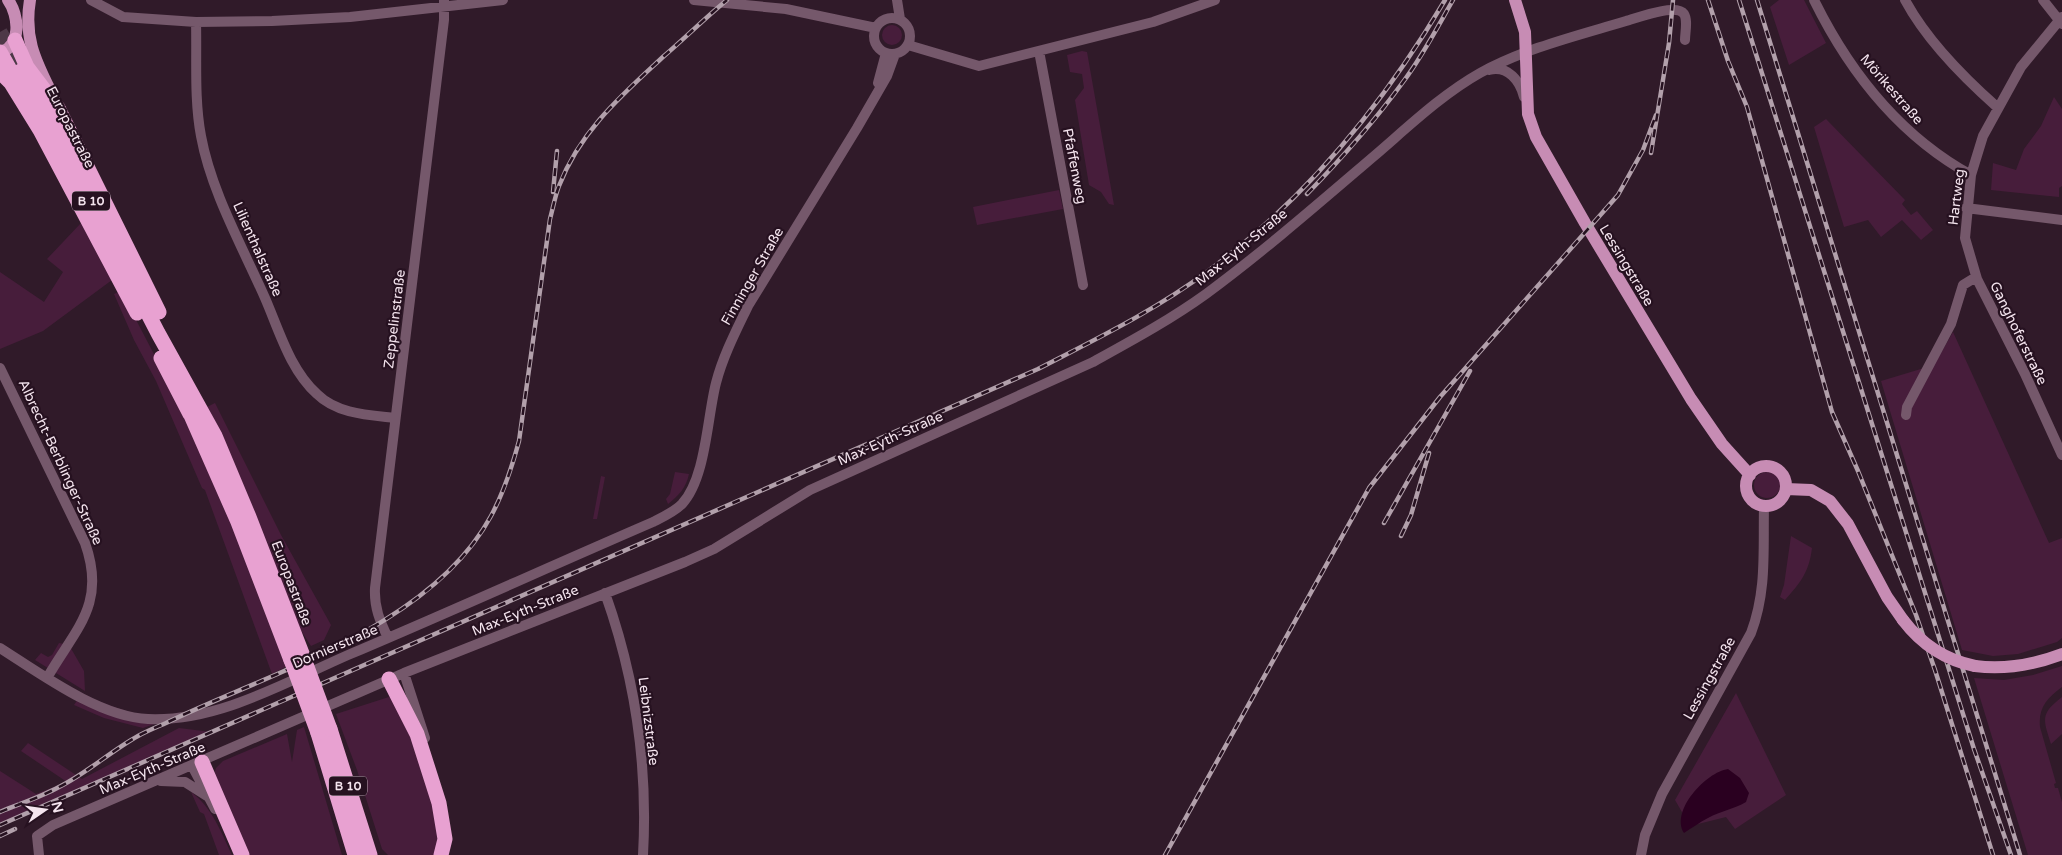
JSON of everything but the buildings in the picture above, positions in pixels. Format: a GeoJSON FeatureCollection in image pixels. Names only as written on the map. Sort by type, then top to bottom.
{"type":"FeatureCollection","features":[{"type":"Feature","properties":{"kind":"highway"},"geometry":{"type":"LineString","coordinates":[[15,40],[27,67],[58,108],[185,366],[215,436]]}},
{"type":"Feature","properties":{"kind":"highway"},"geometry":{"type":"LineString","coordinates":[[0,52],[15,76],[26,107]]}},
{"type":"Feature","properties":{"kind":"highway","name":"Europastraße"},"geometry":{"type":"LineString","coordinates":[[22,70],[158,333],[215,436],[249,517],[297,658],[368,849]]}},
{"type":"Feature","properties":{"kind":"highway"},"geometry":{"type":"LineString","coordinates":[[0,72],[11,83],[26,107],[190,414]]}},
{"type":"Feature","properties":{"kind":"highway","name":"Europastraße"},"geometry":{"type":"LineString","coordinates":[[158,333],[190,414],[297,658]]}},
{"type":"Feature","properties":{"kind":"highway"},"geometry":{"type":"LineString","coordinates":[[389,679],[418,734],[439,803],[445,839],[441,855]]}},
{"type":"Feature","properties":{"kind":"highway","name":"Europastraße"},"geometry":{"type":"LineString","coordinates":[[324,731],[355,855]]}},
{"type":"Feature","properties":{"kind":"highway"},"geometry":{"type":"LineString","coordinates":[[197,764],[242,855]]}},
{"type":"Feature","properties":{"kind":"highway"},"geometry":{"type":"LineString","coordinates":[[349,835],[349,855]]}},
{"type":"Feature","properties":{"kind":"highway"},"geometry":{"type":"LineString","coordinates":[[368,849],[376,855]]}},
{"type":"Feature","properties":{"kind":"main road"},"geometry":{"type":"LineString","coordinates":[[30,0],[27,14],[31,47],[58,108]]}},
{"type":"Feature","properties":{"kind":"main road","name":"Lessingstraße"},"geometry":{"type":"LineString","coordinates":[[1515,0],[1524,23],[1527,108],[1536,137],[1585,223],[1691,399],[1722,444],[1750,475]]}},
{"type":"Feature","properties":{"kind":"main road"},"geometry":{"type":"LineString","coordinates":[[0,52],[12,47],[15,40],[13,4]]}},
{"type":"Feature","properties":{"kind":"main road"},"geometry":{"type":"LineString","coordinates":[[1764,466],[1775,468],[1784,477],[1786,489],[1781,500],[1775,504],[1764,506],[1752,499],[1748,493],[1747,486],[1750,475],[1757,468],[1764,466]]}},
{"type":"Feature","properties":{"kind":"main road"},"geometry":{"type":"LineString","coordinates":[[1786,489],[1811,490],[1830,501],[1848,524],[1887,597],[1915,636],[1935,652],[1953,660],[1996,669],[2042,662],[2062,654]]}},
{"type":"Feature","properties":{"kind":"street"},"geometry":{"type":"LineString","coordinates":[[91,0],[123,17],[196,22],[272,21],[350,16],[444,3],[503,0]]}},
{"type":"Feature","properties":{"kind":"street"},"geometry":{"type":"LineString","coordinates":[[694,0],[786,9],[848,23],[863,31],[875,31]]}},
{"type":"Feature","properties":{"kind":"street"},"geometry":{"type":"LineString","coordinates":[[897,0],[898,19]]}},
{"type":"Feature","properties":{"kind":"street"},"geometry":{"type":"LineString","coordinates":[[909,42],[936,50],[946,57],[979,66],[1153,22],[1215,0]]}},
{"type":"Feature","properties":{"kind":"street","name":"Mörikestraße"},"geometry":{"type":"LineString","coordinates":[[1814,0],[1832,36],[1864,82],[1888,109],[1914,136],[1931,150],[1971,175]]}},
{"type":"Feature","properties":{"kind":"street"},"geometry":{"type":"LineString","coordinates":[[1905,0],[1930,38],[1978,91],[1997,108]]}},
{"type":"Feature","properties":{"kind":"street"},"geometry":{"type":"LineString","coordinates":[[2043,0],[2061,20]]}},
{"type":"Feature","properties":{"kind":"street","name":"Zeppelinstraße"},"geometry":{"type":"LineString","coordinates":[[388,638],[377,613],[375,602],[395,418],[442,39],[444,3]]}},
{"type":"Feature","properties":{"kind":"street","name":"Max-Eyth-Straße"},"geometry":{"type":"LineString","coordinates":[[39,855],[36,836],[53,825],[197,764],[404,672],[714,548],[810,490],[1092,362],[1154,329],[1233,274],[1421,116],[1479,74],[1526,51],[1645,15],[1672,9],[1680,11],[1686,18],[1685,40]]}},
{"type":"Feature","properties":{"kind":"street"},"geometry":{"type":"LineString","coordinates":[[885,19],[898,19],[909,28],[909,42],[904,50],[891,54],[876,44],[875,31],[885,19]]}},
{"type":"Feature","properties":{"kind":"street","name":"Hartweg"},"geometry":{"type":"LineString","coordinates":[[1976,277],[1965,238],[1966,208],[1971,175],[1982,136],[2022,67],[2061,20]]}},
{"type":"Feature","properties":{"kind":"street","name":"Lilienthalstraße"},"geometry":{"type":"LineString","coordinates":[[196,22],[197,104],[205,156],[216,186],[289,352],[306,382],[316,394],[327,402],[349,411],[395,418]]}},
{"type":"Feature","properties":{"kind":"street","name":"Pfaffenweg"},"geometry":{"type":"LineString","coordinates":[[1039,51],[1083,285]]}},
{"type":"Feature","properties":{"kind":"street","name":"Finninger Straße"},"geometry":{"type":"LineString","coordinates":[[677,508],[687,497],[696,481],[716,383],[741,320],[760,285],[887,76],[891,54]]}},
{"type":"Feature","properties":{"kind":"street"},"geometry":{"type":"LineString","coordinates":[[1479,74],[1494,68],[1508,72],[1521,86],[1527,108]]}},
{"type":"Feature","properties":{"kind":"street"},"geometry":{"type":"LineString","coordinates":[[1966,208],[2062,220]]}},
{"type":"Feature","properties":{"kind":"street"},"geometry":{"type":"LineString","coordinates":[[1906,415],[1907,407],[1950,324],[1963,285],[1976,277]]}},
{"type":"Feature","properties":{"kind":"street","name":"Ganghoferstraße"},"geometry":{"type":"LineString","coordinates":[[1976,277],[2062,453]]}},
{"type":"Feature","properties":{"kind":"street","name":"Albrecht-Berblinger-Straße"},"geometry":{"type":"LineString","coordinates":[[0,368],[85,543],[91,564],[92,589],[88,609],[47,678]]}},
{"type":"Feature","properties":{"kind":"street","name":"Lessingstraße"},"geometry":{"type":"LineString","coordinates":[[1641,855],[1647,829],[1662,794],[1751,633],[1757,618],[1764,578],[1764,506]]}},
{"type":"Feature","properties":{"kind":"street","name":"Dornierstraße"},"geometry":{"type":"LineString","coordinates":[[0,648],[47,678],[110,711],[148,719],[197,715],[230,706],[388,638],[653,522],[677,508]]}},
{"type":"Feature","properties":{"kind":"street","name":"Leibnizstraße"},"geometry":{"type":"LineString","coordinates":[[605,593],[625,656],[636,713],[644,809],[643,855]]}},
{"type":"Feature","properties":{"kind":"street"},"geometry":{"type":"LineString","coordinates":[[404,672],[445,801],[452,839],[448,855]]}},
{"type":"Feature","properties":{"kind":"street"},"geometry":{"type":"LineString","coordinates":[[197,764],[209,798],[236,855]]}},
{"type":"Feature","properties":{"kind":"street"},"geometry":{"type":"LineString","coordinates":[[155,782],[185,782],[209,798]]}},
{"type":"Feature","properties":{"kind":"shaded area"},"geometry":{"type":"Polygon","coordinates":[[[1779,0],[1804,0],[1826,43],[1789,65],[1770,7],[1779,0]]]}},
{"type":"Feature","properties":{"kind":"shaded area"},"geometry":{"type":"Polygon","coordinates":[[[888,25],[896,25],[902,31],[902,39],[896,45],[888,45],[882,39],[882,31],[888,25]]]}},
{"type":"Feature","properties":{"kind":"shaded area"},"geometry":{"type":"Polygon","coordinates":[[[1082,51],[1087,52],[1114,205],[1109,204],[1101,192],[1089,185],[1075,100],[1084,88],[1082,74],[1070,72],[1067,55],[1082,51]]]}},
{"type":"Feature","properties":{"kind":"shaded area"},"geometry":{"type":"Polygon","coordinates":[[[2054,97],[2062,109],[2062,186],[2059,188],[2059,197],[1991,190],[1993,163],[2016,170],[2024,149],[2041,126],[2054,97]]]}},
{"type":"Feature","properties":{"kind":"shaded area"},"geometry":{"type":"Polygon","coordinates":[[[1826,119],[1905,200],[1902,204],[1911,215],[1917,211],[1933,230],[1921,240],[1902,220],[1881,237],[1868,220],[1844,227],[1814,127],[1826,119]]]}},
{"type":"Feature","properties":{"kind":"shaded area"},"geometry":{"type":"Polygon","coordinates":[[[1059,190],[1063,209],[977,225],[973,207],[1059,190]]]}},
{"type":"Feature","properties":{"kind":"shaded area"},"geometry":{"type":"Polygon","coordinates":[[[81,223],[112,280],[43,331],[0,349],[0,272],[44,302],[63,272],[47,259],[81,223]]]}},
{"type":"Feature","properties":{"kind":"shaded area"},"geometry":{"type":"Polygon","coordinates":[[[121,291],[169,383],[224,498],[291,664],[272,674],[205,490],[202,488],[156,381],[134,340],[114,294],[121,291]]]}},
{"type":"Feature","properties":{"kind":"shaded area"},"geometry":{"type":"Polygon","coordinates":[[[1953,332],[2049,543],[2062,538],[2062,638],[2057,642],[2018,654],[1993,656],[1962,650],[1881,381],[1934,365],[1953,332]]]}},
{"type":"Feature","properties":{"kind":"shaded area"},"geometry":{"type":"Polygon","coordinates":[[[215,403],[281,535],[331,625],[324,640],[311,646],[300,629],[207,407],[215,403]]]}},
{"type":"Feature","properties":{"kind":"shaded area"},"geometry":{"type":"Polygon","coordinates":[[[675,472],[689,474],[681,491],[668,504],[666,499],[670,494],[675,472]]]}},
{"type":"Feature","properties":{"kind":"shaded area"},"geometry":{"type":"Polygon","coordinates":[[[1767,472],[1776,476],[1780,485],[1776,494],[1767,498],[1758,494],[1754,485],[1758,476],[1767,472]]]}},
{"type":"Feature","properties":{"kind":"shaded area"},"geometry":{"type":"Polygon","coordinates":[[[601,476],[605,477],[597,519],[593,519],[601,476]]]}},
{"type":"Feature","properties":{"kind":"shaded area"},"geometry":{"type":"Polygon","coordinates":[[[1791,536],[1812,548],[1809,564],[1803,576],[1796,588],[1785,600],[1780,597],[1784,585],[1791,536]]]}},
{"type":"Feature","properties":{"kind":"shaded area"},"geometry":{"type":"Polygon","coordinates":[[[59,643],[69,645],[84,671],[85,691],[35,660],[41,653],[48,657],[52,655],[59,643]]]}},
{"type":"Feature","properties":{"kind":"shaded area"},"geometry":{"type":"Polygon","coordinates":[[[2062,666],[2062,687],[2052,695],[2042,709],[2040,727],[2056,783],[2054,784],[2055,788],[2058,788],[2062,802],[2062,855],[2028,855],[1974,678],[2004,680],[2033,675],[2062,666]]]}},
{"type":"Feature","properties":{"kind":"shaded area"},"geometry":{"type":"Polygon","coordinates":[[[1736,693],[1786,795],[1735,829],[1726,817],[1690,826],[1675,800],[1736,693]]]}},
{"type":"Feature","properties":{"kind":"shaded area"},"geometry":{"type":"Polygon","coordinates":[[[80,696],[160,722],[143,728],[104,718],[74,705],[80,696]]]}},
{"type":"Feature","properties":{"kind":"shaded area"},"geometry":{"type":"Polygon","coordinates":[[[392,696],[409,729],[439,821],[437,855],[388,855],[382,849],[357,770],[336,714],[392,696]]]}},
{"type":"Feature","properties":{"kind":"shaded area"},"geometry":{"type":"Polygon","coordinates":[[[2062,697],[2062,734],[2051,744],[2045,718],[2050,708],[2062,697]]]}},
{"type":"Feature","properties":{"kind":"shaded area"},"geometry":{"type":"Polygon","coordinates":[[[304,727],[342,855],[245,855],[214,774],[216,768],[223,761],[287,734],[292,762],[297,730],[304,727]]]}},
{"type":"Feature","properties":{"kind":"shaded area"},"geometry":{"type":"Polygon","coordinates":[[[179,728],[211,732],[0,826],[0,771],[36,794],[67,782],[21,751],[28,743],[82,779],[179,728]]]}},
{"type":"Feature","properties":{"kind":"shaded area"},"geometry":{"type":"Polygon","coordinates":[[[1728,769],[1740,778],[1749,793],[1746,802],[1708,818],[1684,833],[1681,824],[1682,814],[1692,794],[1710,777],[1728,769]]]}},
{"type":"Feature","properties":{"kind":"shaded area"},"geometry":{"type":"Polygon","coordinates":[[[191,792],[210,812],[232,855],[219,855],[204,814],[200,812],[191,792]]]}},
{"type":"Feature","properties":{"kind":"tunnel"},"geometry":{"type":"LineString","coordinates":[[0,32],[22,70]]}},
{"type":"Feature","properties":{"kind":"railway"},"geometry":{"type":"LineString","coordinates":[[0,812],[45,794],[69,781],[145,732],[346,642],[390,617],[430,588],[464,555],[496,507],[514,460],[519,441],[550,219],[558,190],[568,166],[590,131],[618,100],[727,0]]}},
{"type":"Feature","properties":{"kind":"railway"},"geometry":{"type":"LineString","coordinates":[[0,825],[1038,369],[1147,311],[1208,271],[1244,243],[1310,181],[1340,148],[1396,76],[1445,0]]}},
{"type":"Feature","properties":{"kind":"railway"},"geometry":{"type":"LineString","coordinates":[[1307,194],[1357,140],[1392,97],[1417,63],[1453,0]]}},
{"type":"Feature","properties":{"kind":"railway"},"geometry":{"type":"LineString","coordinates":[[1651,153],[1669,43],[1673,0]]}},
{"type":"Feature","properties":{"kind":"railway"},"geometry":{"type":"LineString","coordinates":[[1708,0],[1728,61],[1747,107],[1832,412],[1916,615],[1993,855]]}},
{"type":"Feature","properties":{"kind":"railway"},"geometry":{"type":"LineString","coordinates":[[1739,0],[1974,749],[2011,855]]}},
{"type":"Feature","properties":{"kind":"railway"},"geometry":{"type":"LineString","coordinates":[[1757,0],[2020,855]]}},
{"type":"Feature","properties":{"kind":"railway"},"geometry":{"type":"LineString","coordinates":[[1165,855],[1369,488],[1440,397],[1618,195],[1643,150],[1656,115]]}},
{"type":"Feature","properties":{"kind":"railway"},"geometry":{"type":"LineString","coordinates":[[553,192],[557,151]]}},
{"type":"Feature","properties":{"kind":"railway"},"geometry":{"type":"LineString","coordinates":[[1384,523],[1470,371]]}},
{"type":"Feature","properties":{"kind":"railway"},"geometry":{"type":"LineString","coordinates":[[1401,536],[1411,515],[1429,453]]}},
{"type":"Feature","properties":{"kind":"railway"},"geometry":{"type":"LineString","coordinates":[[0,836],[15,829]]}}]}
